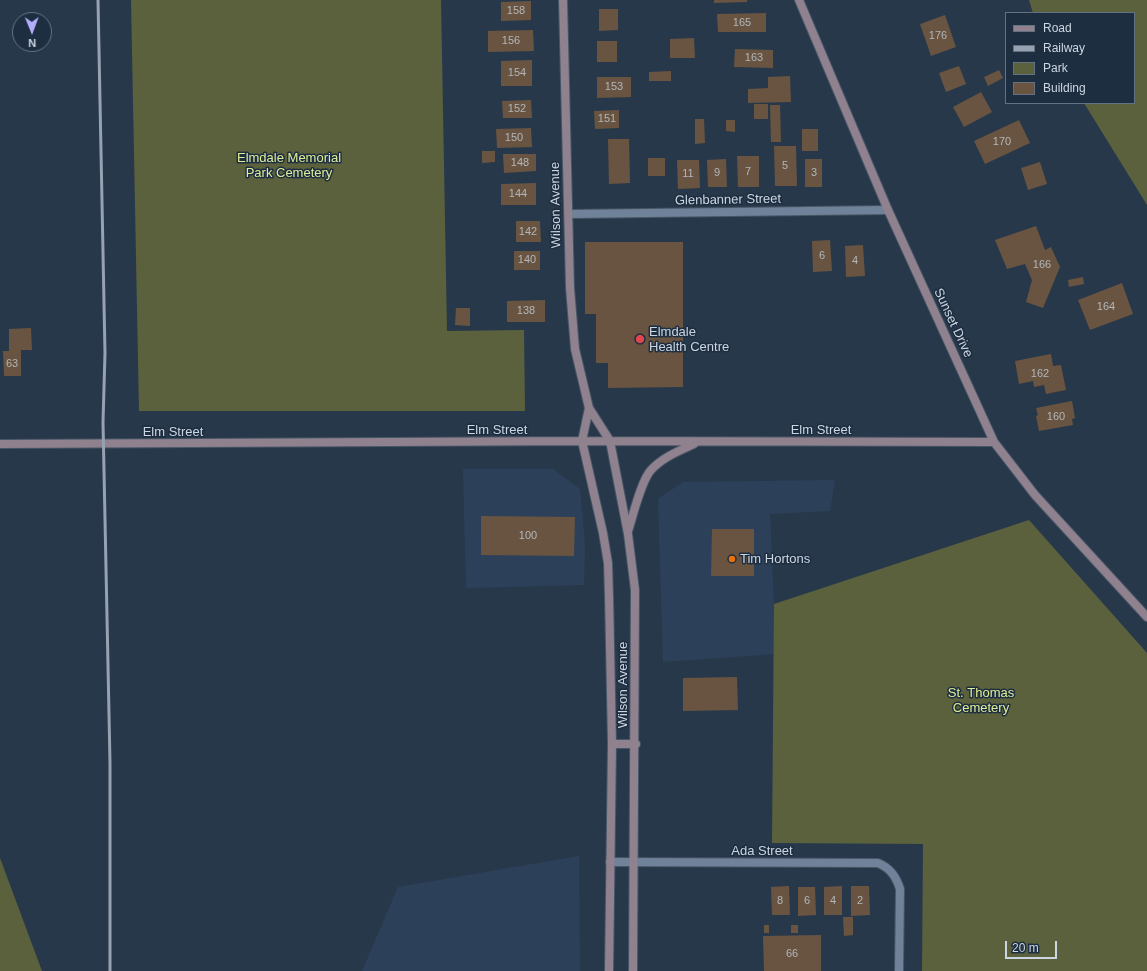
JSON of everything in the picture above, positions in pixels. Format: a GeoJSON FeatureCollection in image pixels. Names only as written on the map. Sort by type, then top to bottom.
{"type":"FeatureCollection","features":[{"type":"Feature","properties":{"kind":"street","name":"Wilson Avenue"},"geometry":{"type":"LineString","coordinates":[[563,0],[570,288],[575,349],[589,408],[610,441],[628,534],[635,590],[636,744],[633,971]]}},
{"type":"Feature","properties":{"kind":"street","name":"Sunset Drive"},"geometry":{"type":"LineString","coordinates":[[799,0],[888,210],[994,442],[1035,495],[1147,617]]}},
{"type":"Feature","properties":{"kind":"street","name":"Glenbanner Street"},"geometry":{"type":"LineString","coordinates":[[569,214],[888,210]]}},
{"type":"Feature","properties":{"kind":"street","name":"Wilson Avenue"},"geometry":{"type":"LineString","coordinates":[[589,408],[582,441],[592,480],[608,563],[612,744],[609,971]]}},
{"type":"Feature","properties":{"kind":"street","name":"Elm Street"},"geometry":{"type":"LineString","coordinates":[[0,444],[582,441],[994,442]]}},
{"type":"Feature","properties":{"kind":"street"},"geometry":{"type":"LineString","coordinates":[[628,534],[636,502],[650,470],[667,456],[697,442]]}},
{"type":"Feature","properties":{"kind":"street"},"geometry":{"type":"LineString","coordinates":[[612,744],[636,744]]}},
{"type":"Feature","properties":{"kind":"street","name":"Ada Street"},"geometry":{"type":"LineString","coordinates":[[610,862],[878,863],[886,866],[892,873],[900,889],[898,971]]}},
{"type":"Feature","properties":{"kind":"shaded area"},"geometry":{"type":"Polygon","coordinates":[[[463,469],[553,469],[580,489],[585,545],[584,585],[466,588],[463,469]]]}},
{"type":"Feature","properties":{"kind":"shaded area"},"geometry":{"type":"Polygon","coordinates":[[[835,480],[830,511],[770,514],[774,604],[774,654],[663,662],[658,499],[683,482],[835,480]]]}},
{"type":"Feature","properties":{"kind":"shaded area"},"geometry":{"type":"Polygon","coordinates":[[[579,856],[580,971],[362,971],[398,887],[579,856]]]}},
{"type":"Feature","properties":{"kind":"green space","name":"Elmdale Memorial Park Cemetery"},"geometry":{"type":"Polygon","coordinates":[[[131,0],[441,0],[447,331],[524,330],[525,411],[139,411],[131,0]]]}},
{"type":"Feature","properties":{"kind":"green space"},"geometry":{"type":"Polygon","coordinates":[[[1029,0],[1147,0],[1147,205],[1085,104],[1135,104],[1135,12],[1033,12],[1029,0]]]}},
{"type":"Feature","properties":{"kind":"green space","name":"St. Thomas Cemetery"},"geometry":{"type":"Polygon","coordinates":[[[1029,520],[1147,653],[1147,971],[922,971],[923,844],[772,843],[774,604],[1029,520]]]}},
{"type":"Feature","properties":{"kind":"green space"},"geometry":{"type":"Polygon","coordinates":[[[0,858],[42,971],[0,971],[0,858]]]}},
{"type":"Feature","properties":{"kind":"building"},"geometry":{"type":"Polygon","coordinates":[[[714,0],[747,0],[747,2],[714,3],[714,0]]]}},
{"type":"Feature","properties":{"kind":"building"},"geometry":{"type":"Polygon","coordinates":[[[531,1],[531,20],[501,21],[501,2],[531,1]]]}},
{"type":"Feature","properties":{"kind":"building"},"geometry":{"type":"Polygon","coordinates":[[[599,9],[618,9],[618,30],[599,31],[599,9]]]}},
{"type":"Feature","properties":{"kind":"building"},"geometry":{"type":"Polygon","coordinates":[[[766,13],[766,32],[718,32],[717,14],[766,13]]]}},
{"type":"Feature","properties":{"kind":"building"},"geometry":{"type":"Polygon","coordinates":[[[945,15],[956,47],[931,56],[920,24],[945,15]]]}},
{"type":"Feature","properties":{"kind":"building"},"geometry":{"type":"Polygon","coordinates":[[[533,30],[534,51],[488,52],[488,31],[533,30]]]}},
{"type":"Feature","properties":{"kind":"building"},"geometry":{"type":"Polygon","coordinates":[[[694,38],[695,58],[670,58],[670,39],[694,38]]]}},
{"type":"Feature","properties":{"kind":"building"},"geometry":{"type":"Polygon","coordinates":[[[597,41],[617,41],[617,62],[597,62],[597,41]]]}},
{"type":"Feature","properties":{"kind":"building"},"geometry":{"type":"Polygon","coordinates":[[[735,49],[773,50],[773,68],[734,67],[735,49]]]}},
{"type":"Feature","properties":{"kind":"building"},"geometry":{"type":"Polygon","coordinates":[[[532,60],[532,86],[501,86],[501,61],[532,60]]]}},
{"type":"Feature","properties":{"kind":"building"},"geometry":{"type":"Polygon","coordinates":[[[959,66],[966,84],[946,92],[939,73],[959,66]]]}},
{"type":"Feature","properties":{"kind":"building"},"geometry":{"type":"Polygon","coordinates":[[[999,70],[1003,78],[988,86],[984,77],[999,70]]]}},
{"type":"Feature","properties":{"kind":"building"},"geometry":{"type":"Polygon","coordinates":[[[671,71],[671,81],[649,81],[649,72],[671,71]]]}},
{"type":"Feature","properties":{"kind":"building"},"geometry":{"type":"Polygon","coordinates":[[[790,76],[791,102],[748,103],[748,89],[768,88],[768,77],[790,76]]]}},
{"type":"Feature","properties":{"kind":"building"},"geometry":{"type":"Polygon","coordinates":[[[597,77],[631,77],[631,97],[597,98],[597,77]]]}},
{"type":"Feature","properties":{"kind":"building"},"geometry":{"type":"Polygon","coordinates":[[[981,92],[992,112],[964,127],[953,107],[981,92]]]}},
{"type":"Feature","properties":{"kind":"building"},"geometry":{"type":"Polygon","coordinates":[[[531,100],[532,118],[503,118],[502,101],[531,100]]]}},
{"type":"Feature","properties":{"kind":"building"},"geometry":{"type":"Polygon","coordinates":[[[754,104],[768,104],[768,119],[754,119],[754,104]]]}},
{"type":"Feature","properties":{"kind":"building"},"geometry":{"type":"Polygon","coordinates":[[[770,105],[780,105],[781,142],[771,142],[770,105]]]}},
{"type":"Feature","properties":{"kind":"building"},"geometry":{"type":"Polygon","coordinates":[[[619,110],[619,128],[595,129],[594,111],[619,110]]]}},
{"type":"Feature","properties":{"kind":"building"},"geometry":{"type":"Polygon","coordinates":[[[695,119],[704,119],[705,143],[695,144],[695,119]]]}},
{"type":"Feature","properties":{"kind":"building"},"geometry":{"type":"Polygon","coordinates":[[[726,120],[735,120],[735,132],[726,131],[726,120]]]}},
{"type":"Feature","properties":{"kind":"building"},"geometry":{"type":"Polygon","coordinates":[[[1019,120],[1030,143],[985,164],[974,141],[1019,120]]]}},
{"type":"Feature","properties":{"kind":"building"},"geometry":{"type":"Polygon","coordinates":[[[531,128],[532,147],[497,148],[496,129],[531,128]]]}},
{"type":"Feature","properties":{"kind":"building"},"geometry":{"type":"Polygon","coordinates":[[[802,129],[818,129],[818,151],[802,151],[802,129]]]}},
{"type":"Feature","properties":{"kind":"building"},"geometry":{"type":"Polygon","coordinates":[[[608,139],[629,139],[630,183],[609,184],[608,139]]]}},
{"type":"Feature","properties":{"kind":"building"},"geometry":{"type":"Polygon","coordinates":[[[774,146],[796,146],[797,186],[775,186],[774,146]]]}},
{"type":"Feature","properties":{"kind":"building"},"geometry":{"type":"Polygon","coordinates":[[[482,151],[495,151],[495,162],[482,163],[482,151]]]}},
{"type":"Feature","properties":{"kind":"building"},"geometry":{"type":"Polygon","coordinates":[[[503,154],[536,154],[536,171],[504,173],[503,154]]]}},
{"type":"Feature","properties":{"kind":"building"},"geometry":{"type":"Polygon","coordinates":[[[737,156],[759,156],[759,187],[738,187],[737,156]]]}},
{"type":"Feature","properties":{"kind":"building"},"geometry":{"type":"Polygon","coordinates":[[[648,158],[665,158],[665,176],[648,176],[648,158]]]}},
{"type":"Feature","properties":{"kind":"building"},"geometry":{"type":"Polygon","coordinates":[[[726,159],[727,187],[708,187],[707,160],[726,159]]]}},
{"type":"Feature","properties":{"kind":"building"},"geometry":{"type":"Polygon","coordinates":[[[805,159],[822,159],[822,187],[805,187],[805,159]]]}},
{"type":"Feature","properties":{"kind":"building"},"geometry":{"type":"Polygon","coordinates":[[[677,160],[699,160],[700,188],[678,189],[677,160]]]}},
{"type":"Feature","properties":{"kind":"building"},"geometry":{"type":"Polygon","coordinates":[[[1040,162],[1047,184],[1028,190],[1021,168],[1040,162]]]}},
{"type":"Feature","properties":{"kind":"building"},"geometry":{"type":"Polygon","coordinates":[[[536,183],[536,205],[501,205],[501,184],[536,183]]]}},
{"type":"Feature","properties":{"kind":"building"},"geometry":{"type":"Polygon","coordinates":[[[516,221],[540,221],[541,242],[516,242],[516,221]]]}},
{"type":"Feature","properties":{"kind":"building"},"geometry":{"type":"Polygon","coordinates":[[[1036,226],[1045,250],[1051,247],[1060,267],[1043,308],[1026,302],[1032,280],[1025,264],[1007,269],[995,240],[1036,226]]]}},
{"type":"Feature","properties":{"kind":"building"},"geometry":{"type":"Polygon","coordinates":[[[830,240],[832,271],[813,272],[812,241],[830,240]]]}},
{"type":"Feature","properties":{"kind":"building","name":"Elmdale Health Centre"},"geometry":{"type":"Polygon","coordinates":[[[585,242],[683,242],[683,387],[608,388],[608,363],[596,363],[596,314],[585,314],[585,242]]]}},
{"type":"Feature","properties":{"kind":"building"},"geometry":{"type":"Polygon","coordinates":[[[863,245],[865,276],[846,277],[845,246],[863,245]]]}},
{"type":"Feature","properties":{"kind":"building"},"geometry":{"type":"Polygon","coordinates":[[[514,251],[540,251],[540,270],[514,270],[514,251]]]}},
{"type":"Feature","properties":{"kind":"building"},"geometry":{"type":"Polygon","coordinates":[[[1083,277],[1084,284],[1069,287],[1068,280],[1083,277]]]}},
{"type":"Feature","properties":{"kind":"building"},"geometry":{"type":"Polygon","coordinates":[[[1122,283],[1133,314],[1090,330],[1078,300],[1122,283]]]}},
{"type":"Feature","properties":{"kind":"building"},"geometry":{"type":"Polygon","coordinates":[[[545,300],[545,322],[507,322],[507,301],[545,300]]]}},
{"type":"Feature","properties":{"kind":"building"},"geometry":{"type":"Polygon","coordinates":[[[456,308],[470,308],[470,326],[455,325],[456,308]]]}},
{"type":"Feature","properties":{"kind":"building"},"geometry":{"type":"Polygon","coordinates":[[[31,328],[32,350],[21,350],[21,376],[4,376],[3,351],[9,351],[9,329],[31,328]]]}},
{"type":"Feature","properties":{"kind":"building"},"geometry":{"type":"Polygon","coordinates":[[[1051,354],[1053,366],[1061,365],[1066,390],[1046,394],[1044,385],[1034,387],[1033,381],[1019,384],[1015,361],[1051,354]]]}},
{"type":"Feature","properties":{"kind":"building"},"geometry":{"type":"Polygon","coordinates":[[[1072,401],[1075,418],[1072,419],[1073,425],[1039,431],[1036,408],[1072,401]]]}},
{"type":"Feature","properties":{"kind":"building"},"geometry":{"type":"Polygon","coordinates":[[[481,516],[575,517],[574,556],[481,555],[481,516]]]}},
{"type":"Feature","properties":{"kind":"building"},"geometry":{"type":"Polygon","coordinates":[[[712,529],[754,529],[754,576],[711,576],[712,529]]]}},
{"type":"Feature","properties":{"kind":"building"},"geometry":{"type":"Polygon","coordinates":[[[737,677],[738,710],[683,711],[683,678],[737,677]]]}},
{"type":"Feature","properties":{"kind":"building"},"geometry":{"type":"Polygon","coordinates":[[[789,886],[790,915],[772,915],[771,887],[789,886]]]}},
{"type":"Feature","properties":{"kind":"building"},"geometry":{"type":"Polygon","coordinates":[[[842,886],[842,915],[824,915],[824,887],[842,886]]]}},
{"type":"Feature","properties":{"kind":"building"},"geometry":{"type":"Polygon","coordinates":[[[851,886],[869,886],[870,915],[851,916],[851,886]]]}},
{"type":"Feature","properties":{"kind":"building"},"geometry":{"type":"Polygon","coordinates":[[[798,887],[815,887],[816,915],[798,916],[798,887]]]}},
{"type":"Feature","properties":{"kind":"building"},"geometry":{"type":"Polygon","coordinates":[[[843,917],[853,917],[853,935],[844,936],[843,917]]]}},
{"type":"Feature","properties":{"kind":"building"},"geometry":{"type":"Polygon","coordinates":[[[764,925],[769,925],[769,933],[764,933],[764,925]]]}},
{"type":"Feature","properties":{"kind":"building"},"geometry":{"type":"Polygon","coordinates":[[[791,925],[798,925],[798,933],[791,933],[791,925]]]}},
{"type":"Feature","properties":{"kind":"building"},"geometry":{"type":"Polygon","coordinates":[[[821,935],[821,971],[764,971],[763,936],[821,935]]]}},
{"type":"Feature","properties":{"kind":"railway"},"geometry":{"type":"LineString","coordinates":[[98,0],[105,353],[103,422],[110,763],[110,971]]}},
{"type":"Feature","properties":{"kind":"place","name":"Elmdale Health Centre"},"geometry":{"type":"Point","coordinates":[640,339]}},
{"type":"Feature","properties":{"kind":"place","name":"Tim Hortons"},"geometry":{"type":"Point","coordinates":[732,559]}}]}
